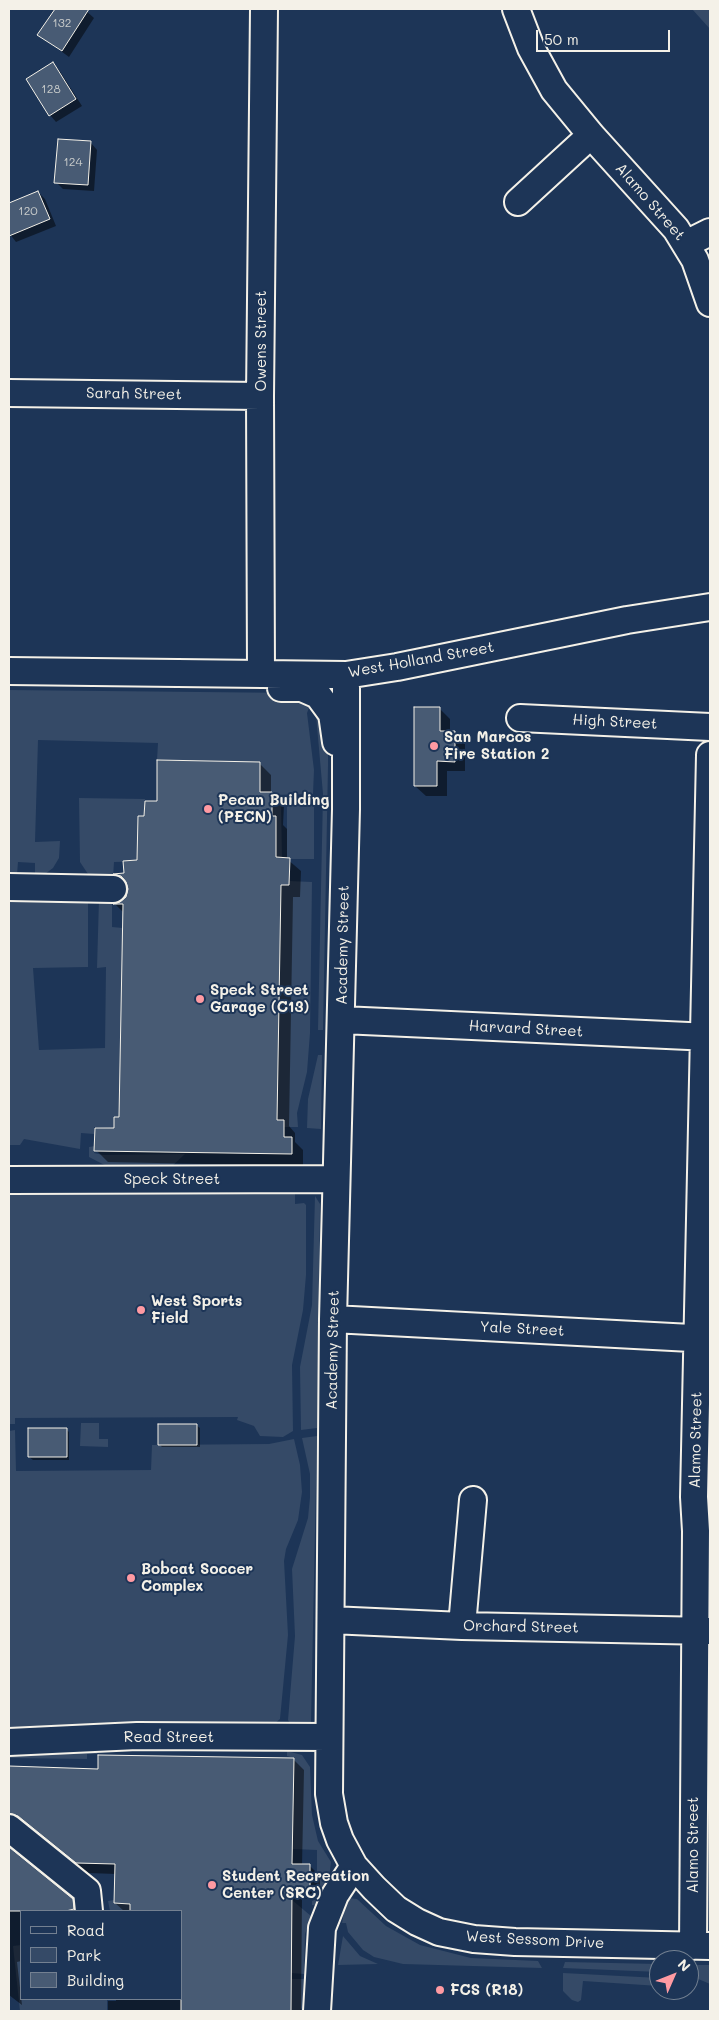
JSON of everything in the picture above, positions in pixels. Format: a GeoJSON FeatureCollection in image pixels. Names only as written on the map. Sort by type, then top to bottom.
{"type":"FeatureCollection","features":[{"type":"Feature","properties":{"kind":"street","name":"Owens Street"},"geometry":{"type":"LineString","coordinates":[[254,674],[260,396],[264,9]]}},
{"type":"Feature","properties":{"kind":"street","name":"Alamo Street"},"geometry":{"type":"LineString","coordinates":[[516,9],[523,30],[541,69],[563,102],[662,214],[686,244],[704,280],[710,302]]}},
{"type":"Feature","properties":{"kind":"street"},"geometry":{"type":"LineString","coordinates":[[518,202],[591,135]]}},
{"type":"Feature","properties":{"kind":"street"},"geometry":{"type":"LineString","coordinates":[[686,244],[710,232]]}},
{"type":"Feature","properties":{"kind":"street","name":"Sarah Street"},"geometry":{"type":"LineString","coordinates":[[9,393],[260,396]]}},
{"type":"Feature","properties":{"kind":"street","name":"West Holland Street"},"geometry":{"type":"LineString","coordinates":[[9,671],[346,675],[397,667],[627,620],[710,606]]}},
{"type":"Feature","properties":{"kind":"street"},"geometry":{"type":"LineString","coordinates":[[254,674],[272,688],[302,688],[318,695],[332,714],[335,741],[346,755]]}},
{"type":"Feature","properties":{"kind":"street","name":"Academy Street"},"geometry":{"type":"LineString","coordinates":[[346,675],[342,1020],[333,1319],[329,1737],[331,1808],[340,1840],[354,1866]]}},
{"type":"Feature","properties":{"kind":"street","name":"High Street"},"geometry":{"type":"LineString","coordinates":[[520,718],[710,727]]}},
{"type":"Feature","properties":{"kind":"street","name":"Alamo Street"},"geometry":{"type":"LineString","coordinates":[[701,1946],[703,1630],[694,1497],[704,1339],[710,755]]}},
{"type":"Feature","properties":{"kind":"street"},"geometry":{"type":"LineString","coordinates":[[9,887],[112,889]]}},
{"type":"Feature","properties":{"kind":"street","name":"Harvard Street"},"geometry":{"type":"LineString","coordinates":[[342,1020],[708,1037]]}},
{"type":"Feature","properties":{"kind":"street","name":"Speck Street"},"geometry":{"type":"LineString","coordinates":[[9,1180],[336,1178]]}},
{"type":"Feature","properties":{"kind":"street","name":"Yale Street"},"geometry":{"type":"LineString","coordinates":[[333,1319],[704,1339]]}},
{"type":"Feature","properties":{"kind":"street"},"geometry":{"type":"LineString","coordinates":[[462,1626],[473,1500]]}},
{"type":"Feature","properties":{"kind":"street","name":"Orchard Street"},"geometry":{"type":"LineString","coordinates":[[331,1620],[462,1626],[703,1630]]}},
{"type":"Feature","properties":{"kind":"street","name":"Read Street"},"geometry":{"type":"LineString","coordinates":[[9,1742],[137,1736],[329,1737]]}},
{"type":"Feature","properties":{"kind":"street"},"geometry":{"type":"LineString","coordinates":[[9,1828],[87,1891],[89,1910]]}},
{"type":"Feature","properties":{"kind":"street"},"geometry":{"type":"LineString","coordinates":[[318,2011],[322,1928],[335,1895],[354,1866]]}},
{"type":"Feature","properties":{"kind":"street","name":"West Sessom Drive"},"geometry":{"type":"LineString","coordinates":[[354,1866],[396,1909],[429,1928],[451,1934],[515,1942],[701,1946]]}},
{"type":"Feature","properties":{"kind":"green space"},"geometry":{"type":"Polygon","coordinates":[[[692,9],[710,9],[710,29],[692,9]]]}},
{"type":"Feature","properties":{"kind":"green space"},"geometry":{"type":"Polygon","coordinates":[[[9,690],[296,693],[312,700],[307,713],[314,770],[313,794],[272,795],[272,792],[266,792],[259,797],[259,762],[157,760],[158,743],[38,740],[35,842],[60,841],[59,858],[53,868],[45,874],[35,876],[35,863],[18,862],[17,875],[9,875],[9,690]]]}},
{"type":"Feature","properties":{"kind":"green space"},"geometry":{"type":"Polygon","coordinates":[[[320,708],[328,743],[323,1030],[318,1030],[323,794],[316,715],[320,708]]]}},
{"type":"Feature","properties":{"kind":"green space"},"geometry":{"type":"Polygon","coordinates":[[[79,798],[145,799],[144,816],[138,816],[137,856],[276,848],[276,817],[272,816],[272,802],[281,801],[282,858],[114,862],[113,878],[90,877],[80,862],[79,798]]]}},
{"type":"Feature","properties":{"kind":"green space"},"geometry":{"type":"Polygon","coordinates":[[[287,802],[314,803],[314,859],[287,859],[287,802]]]}},
{"type":"Feature","properties":{"kind":"green space"},"geometry":{"type":"Polygon","coordinates":[[[289,881],[312,882],[310,1033],[307,1072],[297,1113],[298,1127],[284,1127],[284,1120],[277,1120],[281,885],[289,885],[289,881]]]}},
{"type":"Feature","properties":{"kind":"green space"},"geometry":{"type":"Polygon","coordinates":[[[9,896],[88,898],[88,967],[33,968],[39,1050],[105,1048],[106,967],[97,968],[99,899],[112,899],[112,927],[123,928],[119,1117],[114,1117],[114,1128],[94,1127],[94,1134],[81,1133],[80,1149],[24,1139],[20,1145],[9,1145],[9,896]]]}},
{"type":"Feature","properties":{"kind":"green space"},"geometry":{"type":"Polygon","coordinates":[[[318,1055],[322,1055],[321,1129],[307,1128],[308,1099],[318,1055]]]}},
{"type":"Feature","properties":{"kind":"green space"},"geometry":{"type":"Polygon","coordinates":[[[95,1146],[94,1153],[103,1155],[185,1154],[169,1169],[122,1174],[89,1157],[89,1147],[95,1146]]]}},
{"type":"Feature","properties":{"kind":"green space","name":"West Sports Field"},"geometry":{"type":"Polygon","coordinates":[[[9,1190],[289,1190],[295,1194],[295,1204],[304,1203],[306,1205],[306,1275],[303,1310],[292,1365],[293,1431],[283,1437],[260,1436],[254,1426],[237,1420],[238,1417],[15,1418],[15,1424],[9,1424],[9,1190]]]}},
{"type":"Feature","properties":{"kind":"green space"},"geometry":{"type":"Polygon","coordinates":[[[315,1196],[320,1204],[318,1421],[317,1428],[301,1430],[300,1367],[312,1305],[315,1196]]]}},
{"type":"Feature","properties":{"kind":"green space"},"geometry":{"type":"Polygon","coordinates":[[[81,1423],[99,1423],[99,1439],[108,1439],[108,1447],[80,1446],[81,1423]]]}},
{"type":"Feature","properties":{"kind":"green space"},"geometry":{"type":"Polygon","coordinates":[[[15,1430],[16,1471],[151,1470],[152,1445],[269,1444],[294,1439],[300,1465],[302,1492],[298,1520],[286,1549],[284,1561],[288,1635],[280,1719],[273,1725],[9,1730],[9,1431],[15,1430]]]}},
{"type":"Feature","properties":{"kind":"green space"},"geometry":{"type":"Polygon","coordinates":[[[317,1436],[311,1722],[304,1727],[293,1728],[288,1720],[295,1636],[292,1569],[308,1518],[310,1497],[310,1474],[302,1438],[317,1436]]]}},
{"type":"Feature","properties":{"kind":"green space"},"geometry":{"type":"Polygon","coordinates":[[[104,1748],[245,1749],[277,1752],[98,1750],[97,1754],[87,1754],[87,1759],[9,1758],[9,1755],[104,1748]]]}},
{"type":"Feature","properties":{"kind":"green space"},"geometry":{"type":"Polygon","coordinates":[[[287,1751],[302,1755],[310,1767],[312,1815],[318,1841],[331,1862],[328,1886],[316,1905],[312,1905],[312,1901],[317,1899],[317,1850],[293,1849],[294,1758],[287,1756],[287,1751]]]}},
{"type":"Feature","properties":{"kind":"green space"},"geometry":{"type":"Polygon","coordinates":[[[348,1898],[357,1899],[386,1926],[420,1945],[471,1958],[538,1961],[542,1968],[403,1964],[374,1957],[363,1950],[348,1932],[346,1923],[342,1923],[348,1898]]]}},
{"type":"Feature","properties":{"kind":"green space"},"geometry":{"type":"Polygon","coordinates":[[[114,1900],[114,1903],[130,1904],[130,1910],[110,1910],[108,1901],[114,1900]]]}},
{"type":"Feature","properties":{"kind":"green space"},"geometry":{"type":"Polygon","coordinates":[[[292,1900],[311,1916],[305,1934],[304,1974],[291,1973],[292,1900]]]}},
{"type":"Feature","properties":{"kind":"green space"},"geometry":{"type":"Polygon","coordinates":[[[343,1936],[360,1956],[378,1964],[338,1965],[343,1936]]]}},
{"type":"Feature","properties":{"kind":"green space"},"geometry":{"type":"Polygon","coordinates":[[[20,1945],[20,2000],[107,2000],[107,2011],[20,2011],[13,1946],[20,1945]]]}},
{"type":"Feature","properties":{"kind":"green space"},"geometry":{"type":"Polygon","coordinates":[[[565,1962],[649,1964],[649,1972],[563,1968],[565,1962]]]}},
{"type":"Feature","properties":{"kind":"green space"},"geometry":{"type":"Polygon","coordinates":[[[699,1965],[710,1965],[710,1984],[699,1979],[699,1965]]]}},
{"type":"Feature","properties":{"kind":"green space"},"geometry":{"type":"Polygon","coordinates":[[[563,1973],[649,1977],[649,1985],[583,1981],[581,2000],[578,2002],[572,2000],[563,1991],[563,1973]]]}},
{"type":"Feature","properties":{"kind":"green space"},"geometry":{"type":"Polygon","coordinates":[[[291,1979],[304,1979],[303,2007],[299,2011],[291,2011],[291,1979]]]}},
{"type":"Feature","properties":{"kind":"building"},"geometry":{"type":"Polygon","coordinates":[[[55,9],[89,9],[62,51],[37,35],[55,9]]]}},
{"type":"Feature","properties":{"kind":"building"},"geometry":{"type":"Polygon","coordinates":[[[53,62],[76,99],[49,116],[26,79],[53,62]]]}},
{"type":"Feature","properties":{"kind":"building"},"geometry":{"type":"Polygon","coordinates":[[[58,139],[91,141],[88,185],[54,183],[58,139]]]}},
{"type":"Feature","properties":{"kind":"building"},"geometry":{"type":"Polygon","coordinates":[[[38,191],[50,219],[9,236],[9,203],[38,191]]]}},
{"type":"Feature","properties":{"kind":"building","name":"San Marcos Fire Station 2"},"geometry":{"type":"Polygon","coordinates":[[[414,707],[440,707],[440,731],[455,731],[455,762],[437,761],[437,786],[414,786],[414,707]]]}},
{"type":"Feature","properties":{"kind":"building","name":"Speck Street Garage (C13)"},"geometry":{"type":"Polygon","coordinates":[[[157,760],[260,762],[260,792],[272,792],[272,816],[276,816],[276,857],[290,858],[289,885],[281,885],[277,1120],[284,1120],[284,1137],[292,1137],[292,1154],[94,1151],[95,1128],[114,1128],[114,1117],[119,1117],[123,904],[113,904],[120,902],[126,897],[128,889],[126,882],[121,876],[113,874],[124,873],[123,861],[137,860],[138,816],[144,816],[145,801],[157,801],[157,760]]]}},
{"type":"Feature","properties":{"kind":"building"},"geometry":{"type":"Polygon","coordinates":[[[158,1424],[197,1424],[197,1445],[158,1445],[158,1424]]]}},
{"type":"Feature","properties":{"kind":"building"},"geometry":{"type":"Polygon","coordinates":[[[28,1428],[67,1428],[67,1457],[28,1457],[28,1428]]]}},
{"type":"Feature","properties":{"kind":"building","name":"Student Recreation Center (SRC)"},"geometry":{"type":"Polygon","coordinates":[[[98,1755],[294,1758],[292,1864],[310,1864],[310,1888],[292,1889],[291,2011],[181,2011],[182,1910],[130,1910],[130,1904],[114,1903],[115,1864],[76,1863],[18,1816],[9,1813],[9,1766],[98,1769],[98,1755]]]}},
{"type":"Feature","properties":{"kind":"building"},"geometry":{"type":"Polygon","coordinates":[[[9,1847],[73,1899],[74,1909],[70,1910],[9,1911],[9,1847]]]}},
{"type":"Feature","properties":{"kind":"place","name":"San Marcos Fire Station 2"},"geometry":{"type":"Point","coordinates":[434,746]}},
{"type":"Feature","properties":{"kind":"place","name":"Pecan Building (PECN)"},"geometry":{"type":"Point","coordinates":[208,809]}},
{"type":"Feature","properties":{"kind":"place","name":"Speck Street Garage (C13)"},"geometry":{"type":"Point","coordinates":[200,999]}},
{"type":"Feature","properties":{"kind":"place","name":"West Sports Field"},"geometry":{"type":"Point","coordinates":[141,1310]}},
{"type":"Feature","properties":{"kind":"place","name":"Bobcat Soccer Complex"},"geometry":{"type":"Point","coordinates":[131,1578]}},
{"type":"Feature","properties":{"kind":"place","name":"Student Recreation Center (SRC)"},"geometry":{"type":"Point","coordinates":[212,1885]}},
{"type":"Feature","properties":{"kind":"place","name":"FCS (R18)"},"geometry":{"type":"Point","coordinates":[440,1990]}}]}
